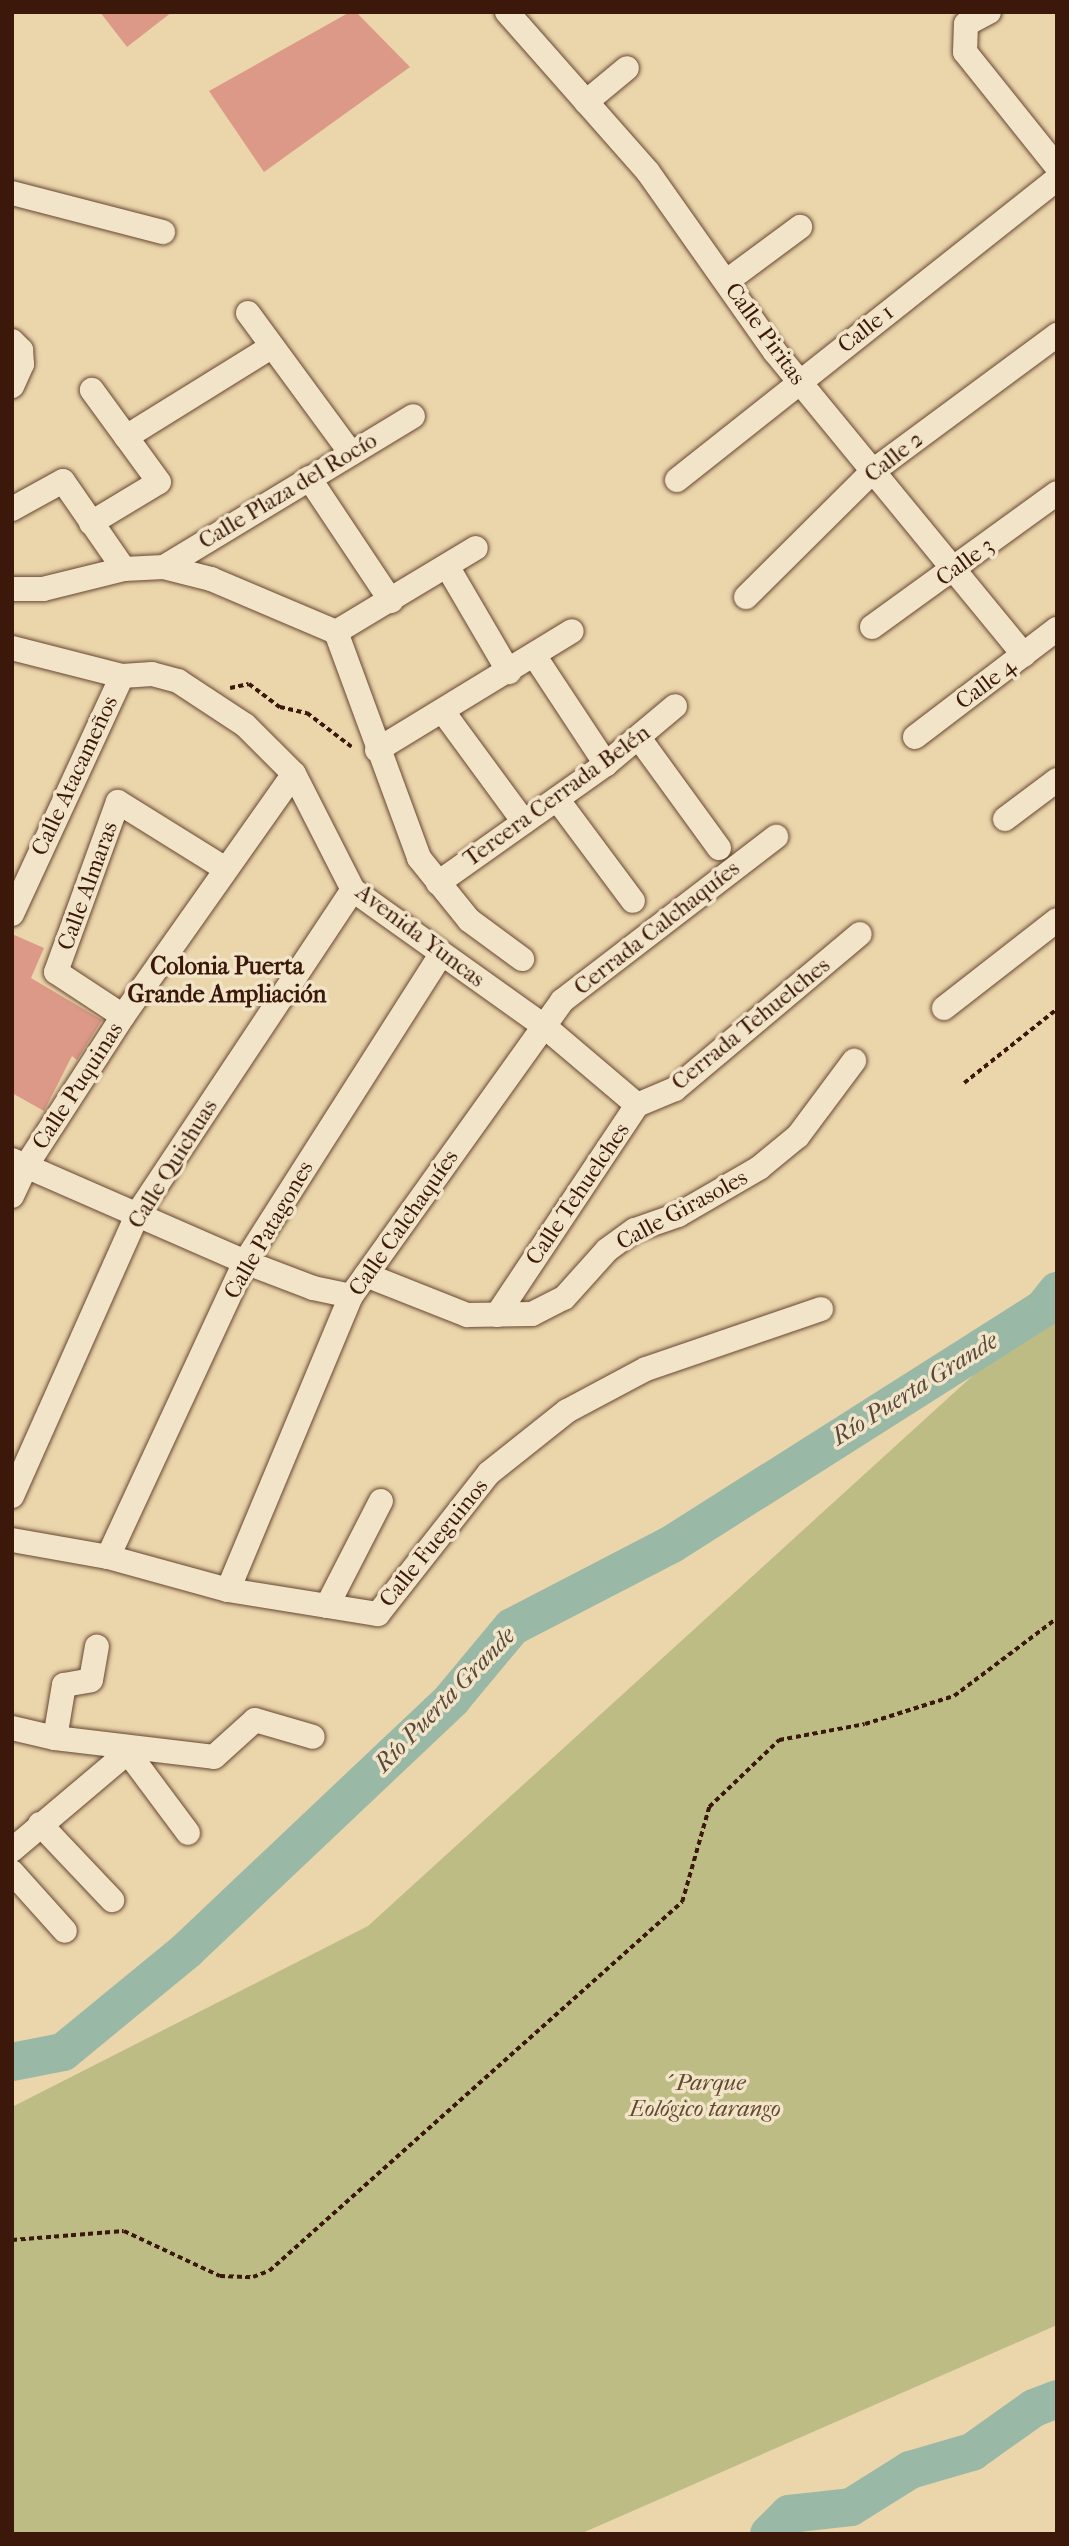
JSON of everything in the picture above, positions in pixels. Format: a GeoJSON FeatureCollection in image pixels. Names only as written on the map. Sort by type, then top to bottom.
{"type":"FeatureCollection","features":[{"type":"Feature","properties":{"kind":"street","name":"Calle Piritas"},"geometry":{"type":"LineString","coordinates":[[507,12],[648,172],[799,382],[1024,655]]}},
{"type":"Feature","properties":{"kind":"street"},"geometry":{"type":"LineString","coordinates":[[989,12],[966,24],[965,52],[1057,167]]}},
{"type":"Feature","properties":{"kind":"street"},"geometry":{"type":"LineString","coordinates":[[586,102],[627,68]]}},
{"type":"Feature","properties":{"kind":"street","name":"Calle 1"},"geometry":{"type":"LineString","coordinates":[[677,480],[1057,178]]}},
{"type":"Feature","properties":{"kind":"street"},"geometry":{"type":"LineString","coordinates":[[12,193],[163,232]]}},
{"type":"Feature","properties":{"kind":"street"},"geometry":{"type":"LineString","coordinates":[[727,281],[800,227]]}},
{"type":"Feature","properties":{"kind":"street"},"geometry":{"type":"LineString","coordinates":[[248,313],[351,453]]}},
{"type":"Feature","properties":{"kind":"street","name":"Calle 2"},"geometry":{"type":"LineString","coordinates":[[746,597],[873,471],[1057,335]]}},
{"type":"Feature","properties":{"kind":"street"},"geometry":{"type":"LineString","coordinates":[[12,341],[21,350],[22,364],[12,386]]}},
{"type":"Feature","properties":{"kind":"street"},"geometry":{"type":"LineString","coordinates":[[126,436],[271,347]]}},
{"type":"Feature","properties":{"kind":"street"},"geometry":{"type":"LineString","coordinates":[[91,523],[159,482],[92,390]]}},
{"type":"Feature","properties":{"kind":"street","name":"Calle Plaza del Rocío"},"geometry":{"type":"LineString","coordinates":[[164,566],[413,416]]}},
{"type":"Feature","properties":{"kind":"street"},"geometry":{"type":"LineString","coordinates":[[309,478],[391,601]]}},
{"type":"Feature","properties":{"kind":"street"},"geometry":{"type":"LineString","coordinates":[[12,509],[63,481],[124,569]]}},
{"type":"Feature","properties":{"kind":"street","name":"Calle 3"},"geometry":{"type":"LineString","coordinates":[[872,627],[955,570],[1057,493]]}},
{"type":"Feature","properties":{"kind":"street"},"geometry":{"type":"LineString","coordinates":[[336,632],[476,548]]}},
{"type":"Feature","properties":{"kind":"street"},"geometry":{"type":"LineString","coordinates":[[12,589],[43,589],[124,569],[164,566],[211,579],[336,632],[375,746],[419,858],[469,920],[522,959]]}},
{"type":"Feature","properties":{"kind":"street"},"geometry":{"type":"LineString","coordinates":[[447,566],[509,672]]}},
{"type":"Feature","properties":{"kind":"street","name":"Calle 4"},"geometry":{"type":"LineString","coordinates":[[915,737],[1057,629]]}},
{"type":"Feature","properties":{"kind":"street"},"geometry":{"type":"LineString","coordinates":[[375,746],[444,713],[572,631]]}},
{"type":"Feature","properties":{"kind":"street","name":"Avenida Yuncas"},"geometry":{"type":"LineString","coordinates":[[12,648],[122,676],[152,674],[178,681],[245,724],[294,774],[353,890],[440,956],[544,1026]]}},
{"type":"Feature","properties":{"kind":"street"},"geometry":{"type":"LineString","coordinates":[[534,655],[606,764]]}},
{"type":"Feature","properties":{"kind":"street","name":"Calle Atacameños"},"geometry":{"type":"LineString","coordinates":[[12,914],[122,676]]}},
{"type":"Feature","properties":{"kind":"street","name":"Tercera Cerrada Belén"},"geometry":{"type":"LineString","coordinates":[[439,883],[606,764],[675,706]]}},
{"type":"Feature","properties":{"kind":"street"},"geometry":{"type":"LineString","coordinates":[[444,713],[524,822]]}},
{"type":"Feature","properties":{"kind":"street"},"geometry":{"type":"LineString","coordinates":[[639,738],[719,848]]}},
{"type":"Feature","properties":{"kind":"street","name":"Calle Puquinas"},"geometry":{"type":"LineString","coordinates":[[12,1196],[19,1163],[224,868],[294,774]]}},
{"type":"Feature","properties":{"kind":"street"},"geometry":{"type":"LineString","coordinates":[[1005,819],[1057,779]]}},
{"type":"Feature","properties":{"kind":"street"},"geometry":{"type":"LineString","coordinates":[[557,799],[633,901]]}},
{"type":"Feature","properties":{"kind":"street","name":"Calle Almaras"},"geometry":{"type":"LineString","coordinates":[[123,1016],[56,972],[118,802],[224,868]]}},
{"type":"Feature","properties":{"kind":"street","name":"Cerrada Calchaquíes"},"geometry":{"type":"LineString","coordinates":[[544,1026],[562,1001],[611,961],[776,837]]}},
{"type":"Feature","properties":{"kind":"street","name":"Calle Quichuas"},"geometry":{"type":"LineString","coordinates":[[12,1496],[138,1213],[353,890]]}},
{"type":"Feature","properties":{"kind":"street"},"geometry":{"type":"LineString","coordinates":[[944,1007],[1057,920]]}},
{"type":"Feature","properties":{"kind":"street","name":"Cerrada Tehuelches"},"geometry":{"type":"LineString","coordinates":[[637,1105],[675,1089],[860,934]]}},
{"type":"Feature","properties":{"kind":"street","name":"Calle Patagones"},"geometry":{"type":"LineString","coordinates":[[108,1557],[245,1262],[440,956]]}},
{"type":"Feature","properties":{"kind":"street","name":"Calle Tehuelches"},"geometry":{"type":"LineString","coordinates":[[497,1315],[637,1105],[544,1026]]}},
{"type":"Feature","properties":{"kind":"street","name":"Calle Calchaquíes"},"geometry":{"type":"LineString","coordinates":[[228,1590],[351,1296],[544,1026]]}},
{"type":"Feature","properties":{"kind":"street","name":"Calle Girasoles"},"geometry":{"type":"LineString","coordinates":[[366,1275],[467,1315],[533,1314],[564,1298],[607,1250],[635,1230],[678,1214],[759,1168],[798,1136],[854,1061]]}},
{"type":"Feature","properties":{"kind":"street"},"geometry":{"type":"LineString","coordinates":[[19,1163],[245,1262],[313,1288],[351,1296]]}},
{"type":"Feature","properties":{"kind":"street","name":"Calle Fueguinos"},"geometry":{"type":"LineString","coordinates":[[12,1541],[108,1557],[228,1590],[378,1614],[489,1473],[567,1412],[646,1369],[821,1309]]}},
{"type":"Feature","properties":{"kind":"street"},"geometry":{"type":"LineString","coordinates":[[327,1606],[382,1501]]}},
{"type":"Feature","properties":{"kind":"street"},"geometry":{"type":"LineString","coordinates":[[55,1738],[64,1685],[91,1680],[97,1647]]}},
{"type":"Feature","properties":{"kind":"street"},"geometry":{"type":"LineString","coordinates":[[12,1728],[126,1750],[214,1758],[255,1720],[313,1737]]}},
{"type":"Feature","properties":{"kind":"street"},"geometry":{"type":"LineString","coordinates":[[12,1850],[126,1750]]}},
{"type":"Feature","properties":{"kind":"street"},"geometry":{"type":"LineString","coordinates":[[126,1750],[188,1833]]}},
{"type":"Feature","properties":{"kind":"street"},"geometry":{"type":"LineString","coordinates":[[40,1824],[112,1900]]}},
{"type":"Feature","properties":{"kind":"street"},"geometry":{"type":"LineString","coordinates":[[12,1872],[65,1931]]}},
{"type":"Feature","properties":{"kind":"path"},"geometry":{"type":"LineString","coordinates":[[200,694],[249,684],[280,706],[307,713],[349,741],[356,755],[375,746]]}},
{"type":"Feature","properties":{"kind":"path"},"geometry":{"type":"LineString","coordinates":[[964,1083],[1057,1009]]}},
{"type":"Feature","properties":{"kind":"path"},"geometry":{"type":"LineString","coordinates":[[12,2240],[124,2231],[220,2276],[237,2278],[269,2271],[315,2226],[682,1902],[709,1807],[779,1740],[865,1724],[954,1696],[1057,1618]]}},
{"type":"Feature","properties":{"kind":"green space","name":"´Parque Eológico tarango"},"geometry":{"type":"Polygon","coordinates":[[[1057,1299],[1057,2325],[580,2534],[12,2534],[12,2107],[368,1926],[1057,1299]]]}},
{"type":"Feature","properties":{"kind":"building"},"geometry":{"type":"Polygon","coordinates":[[[100,12],[172,12],[127,47],[100,12]]]}},
{"type":"Feature","properties":{"kind":"building"},"geometry":{"type":"Polygon","coordinates":[[[350,12],[356,12],[410,67],[264,172],[209,91],[350,12]]]}},
{"type":"Feature","properties":{"kind":"building"},"geometry":{"type":"Polygon","coordinates":[[[12,934],[44,948],[31,978],[102,1020],[77,1060],[72,1056],[44,1111],[12,1093],[12,934]]]}},
{"type":"Feature","properties":{"kind":"waterway","name":"Río Puerta Grande"},"geometry":{"type":"LineString","coordinates":[[12,2062],[63,2052],[187,1950],[452,1699],[512,1627],[672,1544],[1043,1309],[1057,1291]]}},
{"type":"Feature","properties":{"kind":"waterway"},"geometry":{"type":"LineString","coordinates":[[769,2534],[789,2514],[851,2507],[910,2470],[972,2452],[1034,2408],[1057,2399]]}},
{"type":"Feature","properties":{"kind":"district","name":"Colonia Puerta Grande Ampliación"},"geometry":{"type":"Point","coordinates":[227,981]}}]}
